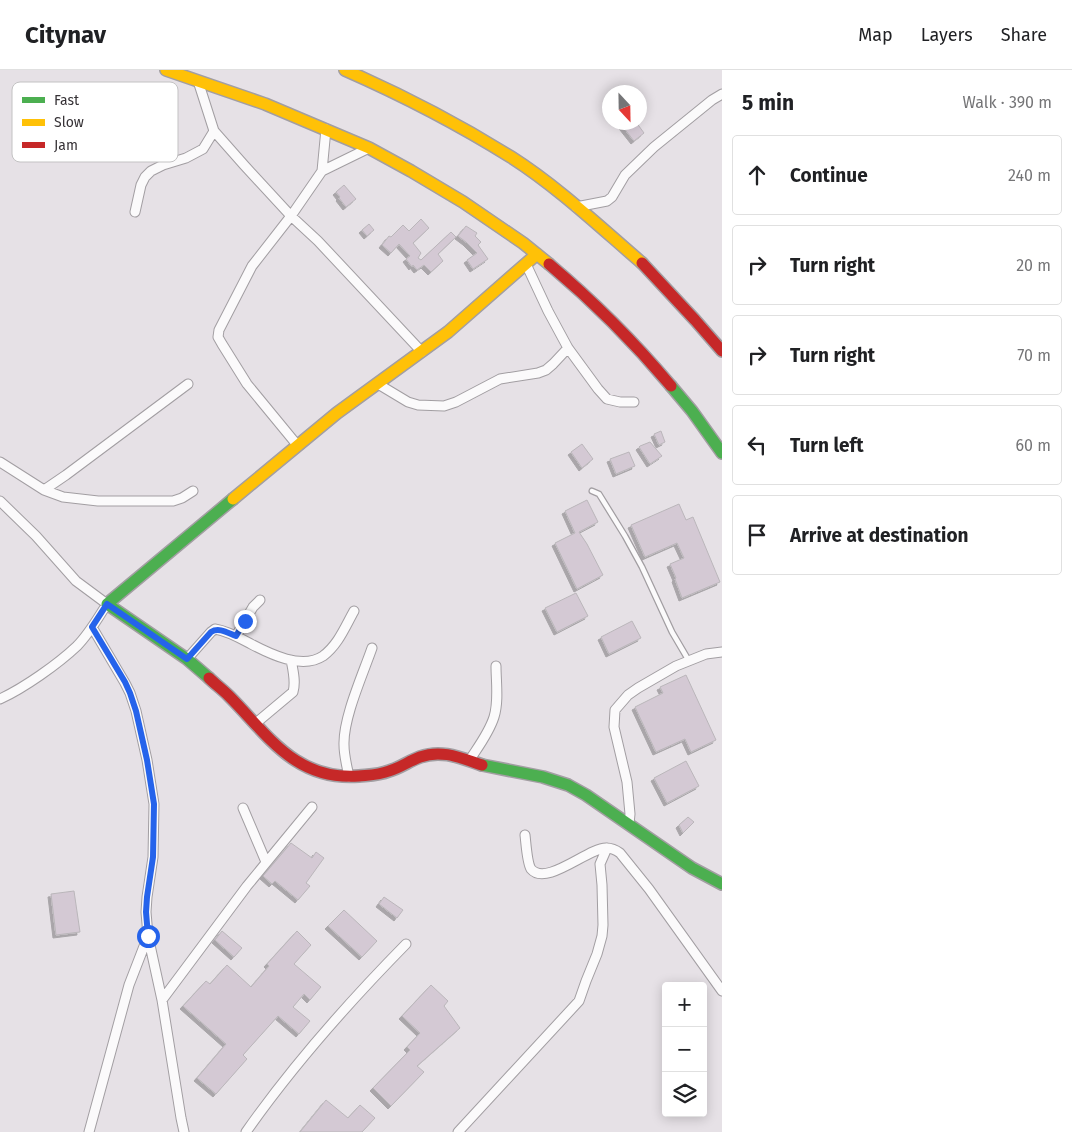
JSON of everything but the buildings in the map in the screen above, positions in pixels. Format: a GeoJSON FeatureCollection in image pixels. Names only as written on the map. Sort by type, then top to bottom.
{"type":"FeatureCollection","features":[{"type":"Feature","properties":{"kind":"main road"},"geometry":{"type":"LineString","coordinates":[[167,70],[192,76],[265,104],[369,148],[463,202],[523,243],[575,286],[645,355],[692,411],[722,453]]}},
{"type":"Feature","properties":{"kind":"main road"},"geometry":{"type":"LineString","coordinates":[[345,70],[438,114],[519,163],[576,207],[646,266],[722,351]]}},
{"type":"Feature","properties":{"kind":"main road"},"geometry":{"type":"LineString","coordinates":[[537,254],[448,332],[337,413],[107,604],[187,659],[228,695],[277,746],[298,763],[316,771],[332,775],[375,776],[419,757],[434,753],[449,754],[490,767],[543,777],[568,785],[586,795],[692,868],[722,884]]}},
{"type":"Feature","properties":{"kind":"street"},"geometry":{"type":"LineString","coordinates":[[192,76],[214,130],[291,216],[318,241],[422,352]]}},
{"type":"Feature","properties":{"kind":"street"},"geometry":{"type":"LineString","coordinates":[[576,207],[607,201],[626,175],[654,147],[722,94]]}},
{"type":"Feature","properties":{"kind":"street"},"geometry":{"type":"LineString","coordinates":[[298,446],[247,384],[218,337],[219,330],[252,266],[291,216],[322,171],[326,129]]}},
{"type":"Feature","properties":{"kind":"street"},"geometry":{"type":"LineString","coordinates":[[178,161],[203,149],[214,130]]}},
{"type":"Feature","properties":{"kind":"street"},"geometry":{"type":"LineString","coordinates":[[322,171],[369,148]]}},
{"type":"Feature","properties":{"kind":"street"},"geometry":{"type":"LineString","coordinates":[[135,212],[141,185],[145,177],[151,171],[174,162]]}},
{"type":"Feature","properties":{"kind":"street"},"geometry":{"type":"LineString","coordinates":[[526,264],[568,348],[598,389],[607,399],[620,402],[634,402]]}},
{"type":"Feature","properties":{"kind":"street"},"geometry":{"type":"LineString","coordinates":[[378,384],[408,402],[418,405],[444,406],[456,402],[500,378],[538,373],[546,370],[568,348]]}},
{"type":"Feature","properties":{"kind":"street"},"geometry":{"type":"LineString","coordinates":[[44,490],[66,476],[188,384]]}},
{"type":"Feature","properties":{"kind":"street"},"geometry":{"type":"LineString","coordinates":[[0,462],[44,490],[62,498],[98,501],[173,501],[194,491]]}},
{"type":"Feature","properties":{"kind":"street"},"geometry":{"type":"LineString","coordinates":[[0,501],[36,536],[76,581],[107,604],[77,645],[49,668],[0,699]]}},
{"type":"Feature","properties":{"kind":"street"},"geometry":{"type":"LineString","coordinates":[[236,636],[253,607],[260,600]]}},
{"type":"Feature","properties":{"kind":"street"},"geometry":{"type":"LineString","coordinates":[[187,659],[215,629],[236,636],[271,654],[305,662],[314,660],[324,655],[340,636],[354,611]]}},
{"type":"Feature","properties":{"kind":"street"},"geometry":{"type":"LineString","coordinates":[[92,627],[130,693],[147,760],[154,804],[153,857],[146,912],[148,936],[162,1000],[184,1132]]}},
{"type":"Feature","properties":{"kind":"street"},"geometry":{"type":"LineString","coordinates":[[349,776],[344,745],[346,727],[372,648]]}},
{"type":"Feature","properties":{"kind":"street"},"geometry":{"type":"LineString","coordinates":[[629,824],[627,782],[614,727],[615,710],[628,695],[676,666],[706,654],[722,652]]}},
{"type":"Feature","properties":{"kind":"street"},"geometry":{"type":"LineString","coordinates":[[256,723],[292,692],[294,681],[291,660]]}},
{"type":"Feature","properties":{"kind":"street"},"geometry":{"type":"LineString","coordinates":[[469,761],[495,715],[496,666]]}},
{"type":"Feature","properties":{"kind":"street"},"geometry":{"type":"LineString","coordinates":[[162,1000],[247,886],[312,806]]}},
{"type":"Feature","properties":{"kind":"street"},"geometry":{"type":"LineString","coordinates":[[243,808],[266,862]]}},
{"type":"Feature","properties":{"kind":"street"},"geometry":{"type":"LineString","coordinates":[[525,835],[531,868],[541,874],[560,869],[599,849],[614,849],[620,853],[650,889],[722,991]]}},
{"type":"Feature","properties":{"kind":"street"},"geometry":{"type":"LineString","coordinates":[[458,1132],[579,1001],[602,936],[600,864],[607,848]]}},
{"type":"Feature","properties":{"kind":"street"},"geometry":{"type":"LineString","coordinates":[[89,1132],[129,985],[148,936]]}},
{"type":"Feature","properties":{"kind":"street"},"geometry":{"type":"LineString","coordinates":[[246,1132],[262,1108],[321,1036],[360,991],[406,944]]}},
{"type":"Feature","properties":{"kind":"lane"},"geometry":{"type":"LineString","coordinates":[[592,491],[598,494],[625,536],[672,632],[689,661]]}},
{"type":"Feature","properties":{"kind":"traffic: fast"},"geometry":{"type":"LineString","coordinates":[[671,386],[692,411],[722,453]]}},
{"type":"Feature","properties":{"kind":"traffic: fast"},"geometry":{"type":"LineString","coordinates":[[209,678],[187,659],[107,604],[233,499]]}},
{"type":"Feature","properties":{"kind":"traffic: fast"},"geometry":{"type":"LineString","coordinates":[[482,765],[543,777],[568,785],[586,795],[692,868],[722,884]]}},
{"type":"Feature","properties":{"kind":"traffic: slow"},"geometry":{"type":"LineString","coordinates":[[166,70],[265,104],[369,148],[463,202],[523,243],[549,264]]}},
{"type":"Feature","properties":{"kind":"traffic: slow"},"geometry":{"type":"LineString","coordinates":[[345,70],[430,111],[511,157],[562,194],[642,263]]}},
{"type":"Feature","properties":{"kind":"traffic: slow"},"geometry":{"type":"LineString","coordinates":[[233,499],[337,413],[448,332],[537,254]]}},
{"type":"Feature","properties":{"kind":"traffic: jam"},"geometry":{"type":"LineString","coordinates":[[642,263],[722,351]]}},
{"type":"Feature","properties":{"kind":"traffic: jam"},"geometry":{"type":"LineString","coordinates":[[549,264],[613,322],[671,386]]}},
{"type":"Feature","properties":{"kind":"traffic: jam"},"geometry":{"type":"LineString","coordinates":[[209,678],[229,696],[270,740],[300,763],[317,771],[337,776],[374,775],[393,770],[420,757],[436,754],[451,755],[482,765]]}},
{"type":"Feature","properties":{"kind":"route"},"geometry":{"type":"LineString","coordinates":[[148,936],[146,912],[153,857],[154,804],[147,760],[130,693],[92,627],[107,604],[187,659],[215,629],[236,636],[245,621]]}}]}
